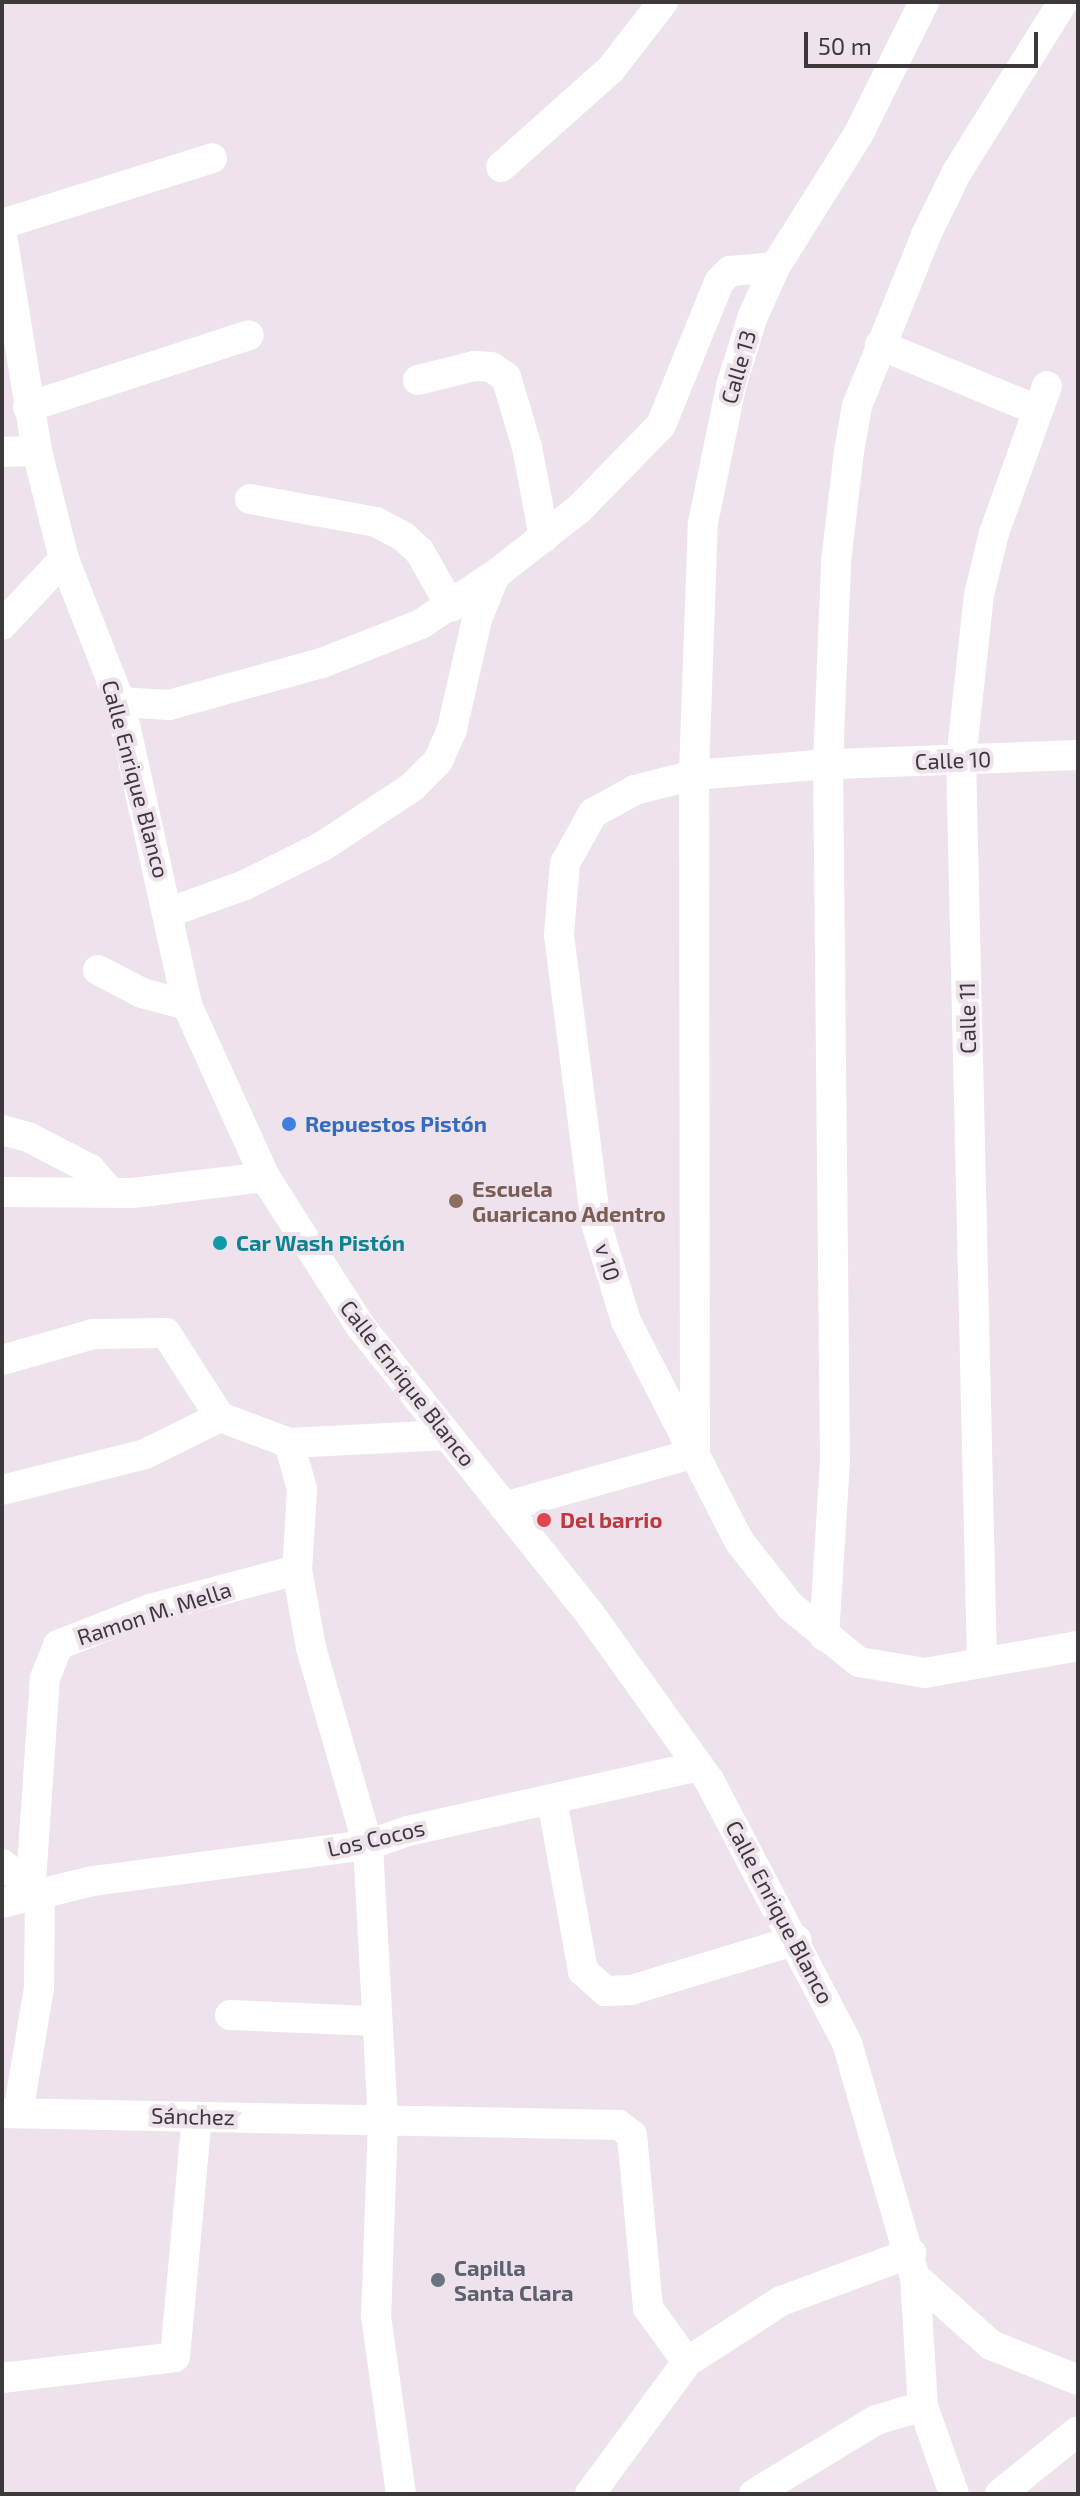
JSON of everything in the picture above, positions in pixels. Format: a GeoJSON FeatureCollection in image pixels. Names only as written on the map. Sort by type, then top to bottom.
{"type":"FeatureCollection","features":[{"type":"Feature","properties":{"kind":"street"},"geometry":{"type":"LineString","coordinates":[[501,167],[611,69],[663,2]]}},
{"type":"Feature","properties":{"kind":"street","name":"Calle 13"},"geometry":{"type":"LineString","coordinates":[[695,1453],[694,775],[703,523],[731,386],[775,267],[859,133],[924,2]]}},
{"type":"Feature","properties":{"kind":"street"},"geometry":{"type":"LineString","coordinates":[[824,1636],[835,1462],[828,764],[836,562],[845,487],[857,406],[880,345],[957,172],[1056,4]]}},
{"type":"Feature","properties":{"kind":"street"},"geometry":{"type":"LineString","coordinates":[[2,224],[212,158]]}},
{"type":"Feature","properties":{"kind":"street","name":"Calle Enrique Blanco"},"geometry":{"type":"LineString","coordinates":[[2,235],[37,451],[64,559],[120,702],[170,912],[187,1005],[265,1177],[361,1327],[590,1614],[699,1766],[797,1940],[847,2043],[913,2265],[923,2406],[954,2494]]}},
{"type":"Feature","properties":{"kind":"street"},"geometry":{"type":"LineString","coordinates":[[120,702],[169,705],[213,695],[374,644],[451,607],[544,537],[661,425],[719,282],[730,271],[775,267]]}},
{"type":"Feature","properties":{"kind":"street"},"geometry":{"type":"LineString","coordinates":[[28,407],[249,335]]}},
{"type":"Feature","properties":{"kind":"street","name":"Calle 11"},"geometry":{"type":"LineString","coordinates":[[880,345],[1042,398],[994,533],[979,595],[961,760],[982,1662]]}},
{"type":"Feature","properties":{"kind":"street"},"geometry":{"type":"LineString","coordinates":[[418,380],[474,366],[491,367],[506,377],[527,447],[544,537]]}},
{"type":"Feature","properties":{"kind":"street"},"geometry":{"type":"LineString","coordinates":[[2,452],[37,451]]}},
{"type":"Feature","properties":{"kind":"street"},"geometry":{"type":"LineString","coordinates":[[250,499],[376,522],[404,537],[420,552],[451,607]]}},
{"type":"Feature","properties":{"kind":"street"},"geometry":{"type":"LineString","coordinates":[[2,625],[64,559]]}},
{"type":"Feature","properties":{"kind":"street"},"geometry":{"type":"LineString","coordinates":[[170,912],[245,885],[323,846],[412,787],[438,761],[452,729],[477,619],[495,575]]}},
{"type":"Feature","properties":{"kind":"street","name":"Calle 10"},"geometry":{"type":"LineString","coordinates":[[828,764],[1078,755]]}},
{"type":"Feature","properties":{"kind":"street","name":"v 10"},"geometry":{"type":"LineString","coordinates":[[828,764],[694,775],[635,790],[593,813],[565,863],[559,935],[596,1223],[626,1321],[739,1541],[790,1606],[824,1636],[859,1662],[925,1673],[1078,1646]]}},
{"type":"Feature","properties":{"kind":"street"},"geometry":{"type":"LineString","coordinates":[[98,970],[142,993],[187,1005]]}},
{"type":"Feature","properties":{"kind":"street"},"geometry":{"type":"LineString","coordinates":[[2,1130],[28,1137],[90,1169],[109,1191]]}},
{"type":"Feature","properties":{"kind":"street"},"geometry":{"type":"LineString","coordinates":[[2,1192],[197,1187],[265,1177]]}},
{"type":"Feature","properties":{"kind":"street"},"geometry":{"type":"LineString","coordinates":[[2,1360],[93,1334],[166,1333],[220,1417],[289,1443],[447,1435]]}},
{"type":"Feature","properties":{"kind":"street"},"geometry":{"type":"LineString","coordinates":[[2,1490],[145,1454],[220,1417]]}},
{"type":"Feature","properties":{"kind":"street"},"geometry":{"type":"LineString","coordinates":[[289,1443],[302,1489],[297,1570],[311,1648],[368,1845],[383,2119],[376,2316],[401,2494]]}},
{"type":"Feature","properties":{"kind":"street"},"geometry":{"type":"LineString","coordinates":[[504,1507],[695,1453]]}},
{"type":"Feature","properties":{"kind":"street","name":"Ramon M. Mella"},"geometry":{"type":"LineString","coordinates":[[10,2113],[39,1988],[36,1888],[45,1678],[58,1645],[150,1609],[297,1570]]}},
{"type":"Feature","properties":{"kind":"street","name":"Los Cocos"},"geometry":{"type":"LineString","coordinates":[[2,1903],[36,1888],[368,1845],[699,1766]]}},
{"type":"Feature","properties":{"kind":"street"},"geometry":{"type":"LineString","coordinates":[[552,1800],[583,1971],[605,1991],[631,1990],[797,1940]]}},
{"type":"Feature","properties":{"kind":"street"},"geometry":{"type":"LineString","coordinates":[[2,1864],[36,1888]]}},
{"type":"Feature","properties":{"kind":"street"},"geometry":{"type":"LineString","coordinates":[[230,2015],[376,2021]]}},
{"type":"Feature","properties":{"kind":"street","name":"Sánchez"},"geometry":{"type":"LineString","coordinates":[[10,2113],[619,2125],[632,2135],[648,2308],[687,2362]]}},
{"type":"Feature","properties":{"kind":"street"},"geometry":{"type":"LineString","coordinates":[[2,2378],[175,2357],[197,2117]]}},
{"type":"Feature","properties":{"kind":"street"},"geometry":{"type":"LineString","coordinates":[[590,2494],[687,2362],[781,2301],[913,2265],[991,2345],[1078,2380]]}},
{"type":"Feature","properties":{"kind":"street"},"geometry":{"type":"LineString","coordinates":[[754,2494],[876,2420],[923,2406]]}},
{"type":"Feature","properties":{"kind":"street"},"geometry":{"type":"LineString","coordinates":[[1000,2494],[1078,2431]]}},
{"type":"Feature","properties":{"kind":"place","name":"Repuestos Pistón"},"geometry":{"type":"Point","coordinates":[289,1124]}},
{"type":"Feature","properties":{"kind":"place","name":"Escuela Guaricano Adentro"},"geometry":{"type":"Point","coordinates":[456,1201]}},
{"type":"Feature","properties":{"kind":"place","name":"Car Wash Pistón"},"geometry":{"type":"Point","coordinates":[220,1243]}},
{"type":"Feature","properties":{"kind":"place","name":"Del barrio"},"geometry":{"type":"Point","coordinates":[544,1520]}},
{"type":"Feature","properties":{"kind":"place","name":"Capilla Santa Clara"},"geometry":{"type":"Point","coordinates":[438,2280]}}]}
